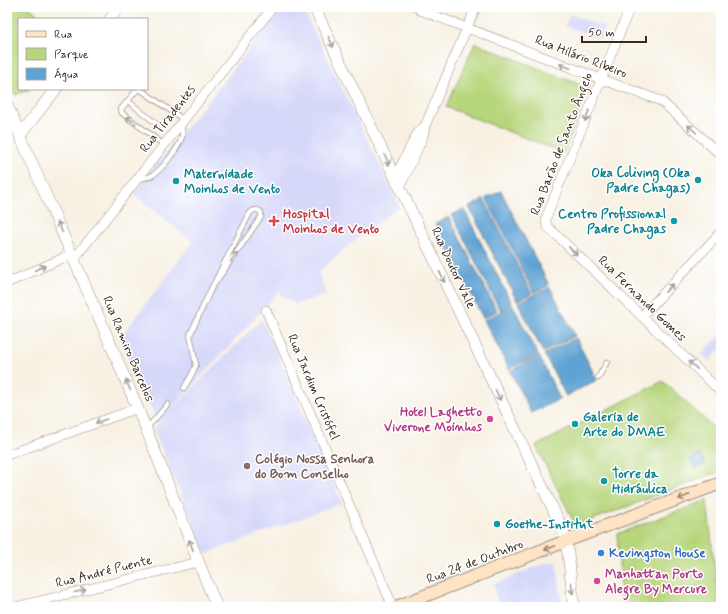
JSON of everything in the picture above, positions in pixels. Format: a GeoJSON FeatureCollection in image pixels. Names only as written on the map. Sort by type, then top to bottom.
{"type":"FeatureCollection","features":[{"type":"Feature","properties":{"kind":"main road","name":"Rua 24 de Outubro"},"geometry":{"type":"LineString","coordinates":[[396,607],[721,483]]}},
{"type":"Feature","properties":{"kind":"street"},"geometry":{"type":"LineString","coordinates":[[111,18],[119,7]]}},
{"type":"Feature","properties":{"kind":"street","name":"Rua Tiradentes"},"geometry":{"type":"LineString","coordinates":[[7,283],[83,248],[164,145],[185,121],[273,7]]}},
{"type":"Feature","properties":{"kind":"street","name":"Rua Doutor Vale"},"geometry":{"type":"LineString","coordinates":[[314,7],[563,530],[568,553],[574,607]]}},
{"type":"Feature","properties":{"kind":"street","name":"Rua Hilário Ribeiro"},"geometry":{"type":"LineString","coordinates":[[418,7],[420,10],[661,101],[721,155]]}},
{"type":"Feature","properties":{"kind":"street"},"geometry":{"type":"LineString","coordinates":[[397,182],[418,132],[425,126],[476,7]]}},
{"type":"Feature","properties":{"kind":"street","name":"Rua Barão de Santo Ângelo"},"geometry":{"type":"LineString","coordinates":[[546,223],[546,218],[630,7]]}},
{"type":"Feature","properties":{"kind":"street"},"geometry":{"type":"LineString","coordinates":[[20,135],[55,90]]}},
{"type":"Feature","properties":{"kind":"street","name":"Rua Ramiro Barcelos"},"geometry":{"type":"LineString","coordinates":[[7,104],[138,408],[216,607]]}},
{"type":"Feature","properties":{"kind":"street"},"geometry":{"type":"LineString","coordinates":[[15,122],[32,120]]}},
{"type":"Feature","properties":{"kind":"street","name":"Rua Fernando Gomes"},"geometry":{"type":"LineString","coordinates":[[546,223],[548,227],[721,392]]}},
{"type":"Feature","properties":{"kind":"street"},"geometry":{"type":"LineString","coordinates":[[642,316],[721,232]]}},
{"type":"Feature","properties":{"kind":"street","name":"Rua Jardim Cristófel"},"geometry":{"type":"LineString","coordinates":[[266,310],[393,607]]}},
{"type":"Feature","properties":{"kind":"street"},"geometry":{"type":"LineString","coordinates":[[7,455],[138,408]]}},
{"type":"Feature","properties":{"kind":"street","name":"Rua André Puente"},"geometry":{"type":"LineString","coordinates":[[15,607],[198,562]]}},
{"type":"Feature","properties":{"kind":"lane"},"geometry":{"type":"LineString","coordinates":[[137,179],[150,177],[159,170],[179,144],[185,121],[141,90],[138,90],[121,109],[122,113],[164,145]]}},
{"type":"Feature","properties":{"kind":"lane"},"geometry":{"type":"LineString","coordinates":[[128,101],[158,125]]}},
{"type":"Feature","properties":{"kind":"lane"},"geometry":{"type":"LineString","coordinates":[[184,388],[196,365],[190,335],[211,289],[250,213],[256,210],[261,212],[261,218],[211,289]]}},
{"type":"Feature","properties":{"kind":"lane"},"geometry":{"type":"LineString","coordinates":[[598,378],[607,362]]}},
{"type":"Feature","properties":{"kind":"lane"},"geometry":{"type":"LineString","coordinates":[[146,430],[168,404]]}},
{"type":"Feature","properties":{"kind":"shaded area","name":"Hospital Moinhos de Vento"},"geometry":{"type":"Polygon","coordinates":[[[283,7],[302,7],[400,206],[361,235],[319,272],[326,295],[295,304],[278,293],[160,421],[262,319],[342,503],[206,554],[153,428],[158,424],[120,338],[193,242],[133,194],[283,7]]]}},
{"type":"Feature","properties":{"kind":"shaded area"},"geometry":{"type":"Polygon","coordinates":[[[570,14],[605,27],[601,39],[565,26],[570,14]]]}},
{"type":"Feature","properties":{"kind":"shaded area"},"geometry":{"type":"Polygon","coordinates":[[[721,334],[721,348],[709,361],[702,354],[721,334]]]}},
{"type":"Feature","properties":{"kind":"shaded area"},"geometry":{"type":"Polygon","coordinates":[[[557,562],[562,607],[498,607],[494,584],[545,563],[557,562]]]}},
{"type":"Feature","properties":{"kind":"green space"},"geometry":{"type":"Polygon","coordinates":[[[7,7],[30,8],[38,18],[18,18],[18,90],[28,90],[15,95],[7,77],[7,7]]]}},
{"type":"Feature","properties":{"kind":"green space"},"geometry":{"type":"Polygon","coordinates":[[[475,43],[588,88],[564,153],[446,107],[475,43]]]}},
{"type":"Feature","properties":{"kind":"green space"},"geometry":{"type":"Polygon","coordinates":[[[663,381],[716,430],[721,425],[721,471],[576,526],[536,446],[663,381]]]}},
{"type":"Feature","properties":{"kind":"green space"},"geometry":{"type":"Polygon","coordinates":[[[707,500],[719,607],[622,607],[617,534],[707,500]]]}},
{"type":"Feature","properties":{"kind":"water"},"geometry":{"type":"Polygon","coordinates":[[[501,191],[549,285],[534,293],[486,198],[501,191]]]}},
{"type":"Feature","properties":{"kind":"water"},"geometry":{"type":"Polygon","coordinates":[[[484,199],[532,294],[517,301],[469,207],[484,199]]]}},
{"type":"Feature","properties":{"kind":"water"},"geometry":{"type":"Polygon","coordinates":[[[464,209],[512,304],[500,310],[452,215],[464,209]]]}},
{"type":"Feature","properties":{"kind":"water"},"geometry":{"type":"Polygon","coordinates":[[[449,217],[497,311],[483,318],[435,224],[449,217]]]}},
{"type":"Feature","properties":{"kind":"water"},"geometry":{"type":"Polygon","coordinates":[[[550,287],[575,336],[543,352],[518,303],[550,287]]]}},
{"type":"Feature","properties":{"kind":"water"},"geometry":{"type":"Polygon","coordinates":[[[513,305],[538,355],[509,369],[484,320],[513,305]]]}},
{"type":"Feature","properties":{"kind":"water"},"geometry":{"type":"Polygon","coordinates":[[[576,338],[597,380],[566,396],[544,354],[576,338]]]}},
{"type":"Feature","properties":{"kind":"water"},"geometry":{"type":"Polygon","coordinates":[[[539,356],[560,399],[531,413],[510,371],[539,356]]]}},
{"type":"Feature","properties":{"kind":"water"},"geometry":{"type":"Polygon","coordinates":[[[700,454],[705,464],[695,469],[690,459],[700,454]]]}},
{"type":"Feature","properties":{"kind":"place","name":"Oka Coliving (Oka Padre Chagas)"},"geometry":{"type":"Point","coordinates":[698,180]}},
{"type":"Feature","properties":{"kind":"place","name":"Maternidade Moinhos de Vento"},"geometry":{"type":"Point","coordinates":[176,181]}},
{"type":"Feature","properties":{"kind":"place","name":"Hospital Moinhos de Vento"},"geometry":{"type":"Point","coordinates":[274,221]}},
{"type":"Feature","properties":{"kind":"place","name":"Centro Profissional Padre Chagas"},"geometry":{"type":"Point","coordinates":[674,221]}},
{"type":"Feature","properties":{"kind":"place","name":"Hotel Laghetto Viverone Moinhos"},"geometry":{"type":"Point","coordinates":[490,419]}},
{"type":"Feature","properties":{"kind":"place","name":"Galeria de Arte do DMAE"},"geometry":{"type":"Point","coordinates":[575,424]}},
{"type":"Feature","properties":{"kind":"place","name":"Colégio Nossa Senhora do Bom Conselho"},"geometry":{"type":"Point","coordinates":[247,466]}},
{"type":"Feature","properties":{"kind":"place","name":"Torre da Hidráulica"},"geometry":{"type":"Point","coordinates":[604,481]}},
{"type":"Feature","properties":{"kind":"place","name":"Goethe-Institut"},"geometry":{"type":"Point","coordinates":[497,524]}},
{"type":"Feature","properties":{"kind":"place","name":"Kevingston House"},"geometry":{"type":"Point","coordinates":[601,553]}},
{"type":"Feature","properties":{"kind":"place","name":"Manhattan Porto Alegre By Mercure"},"geometry":{"type":"Point","coordinates":[597,581]}}]}
